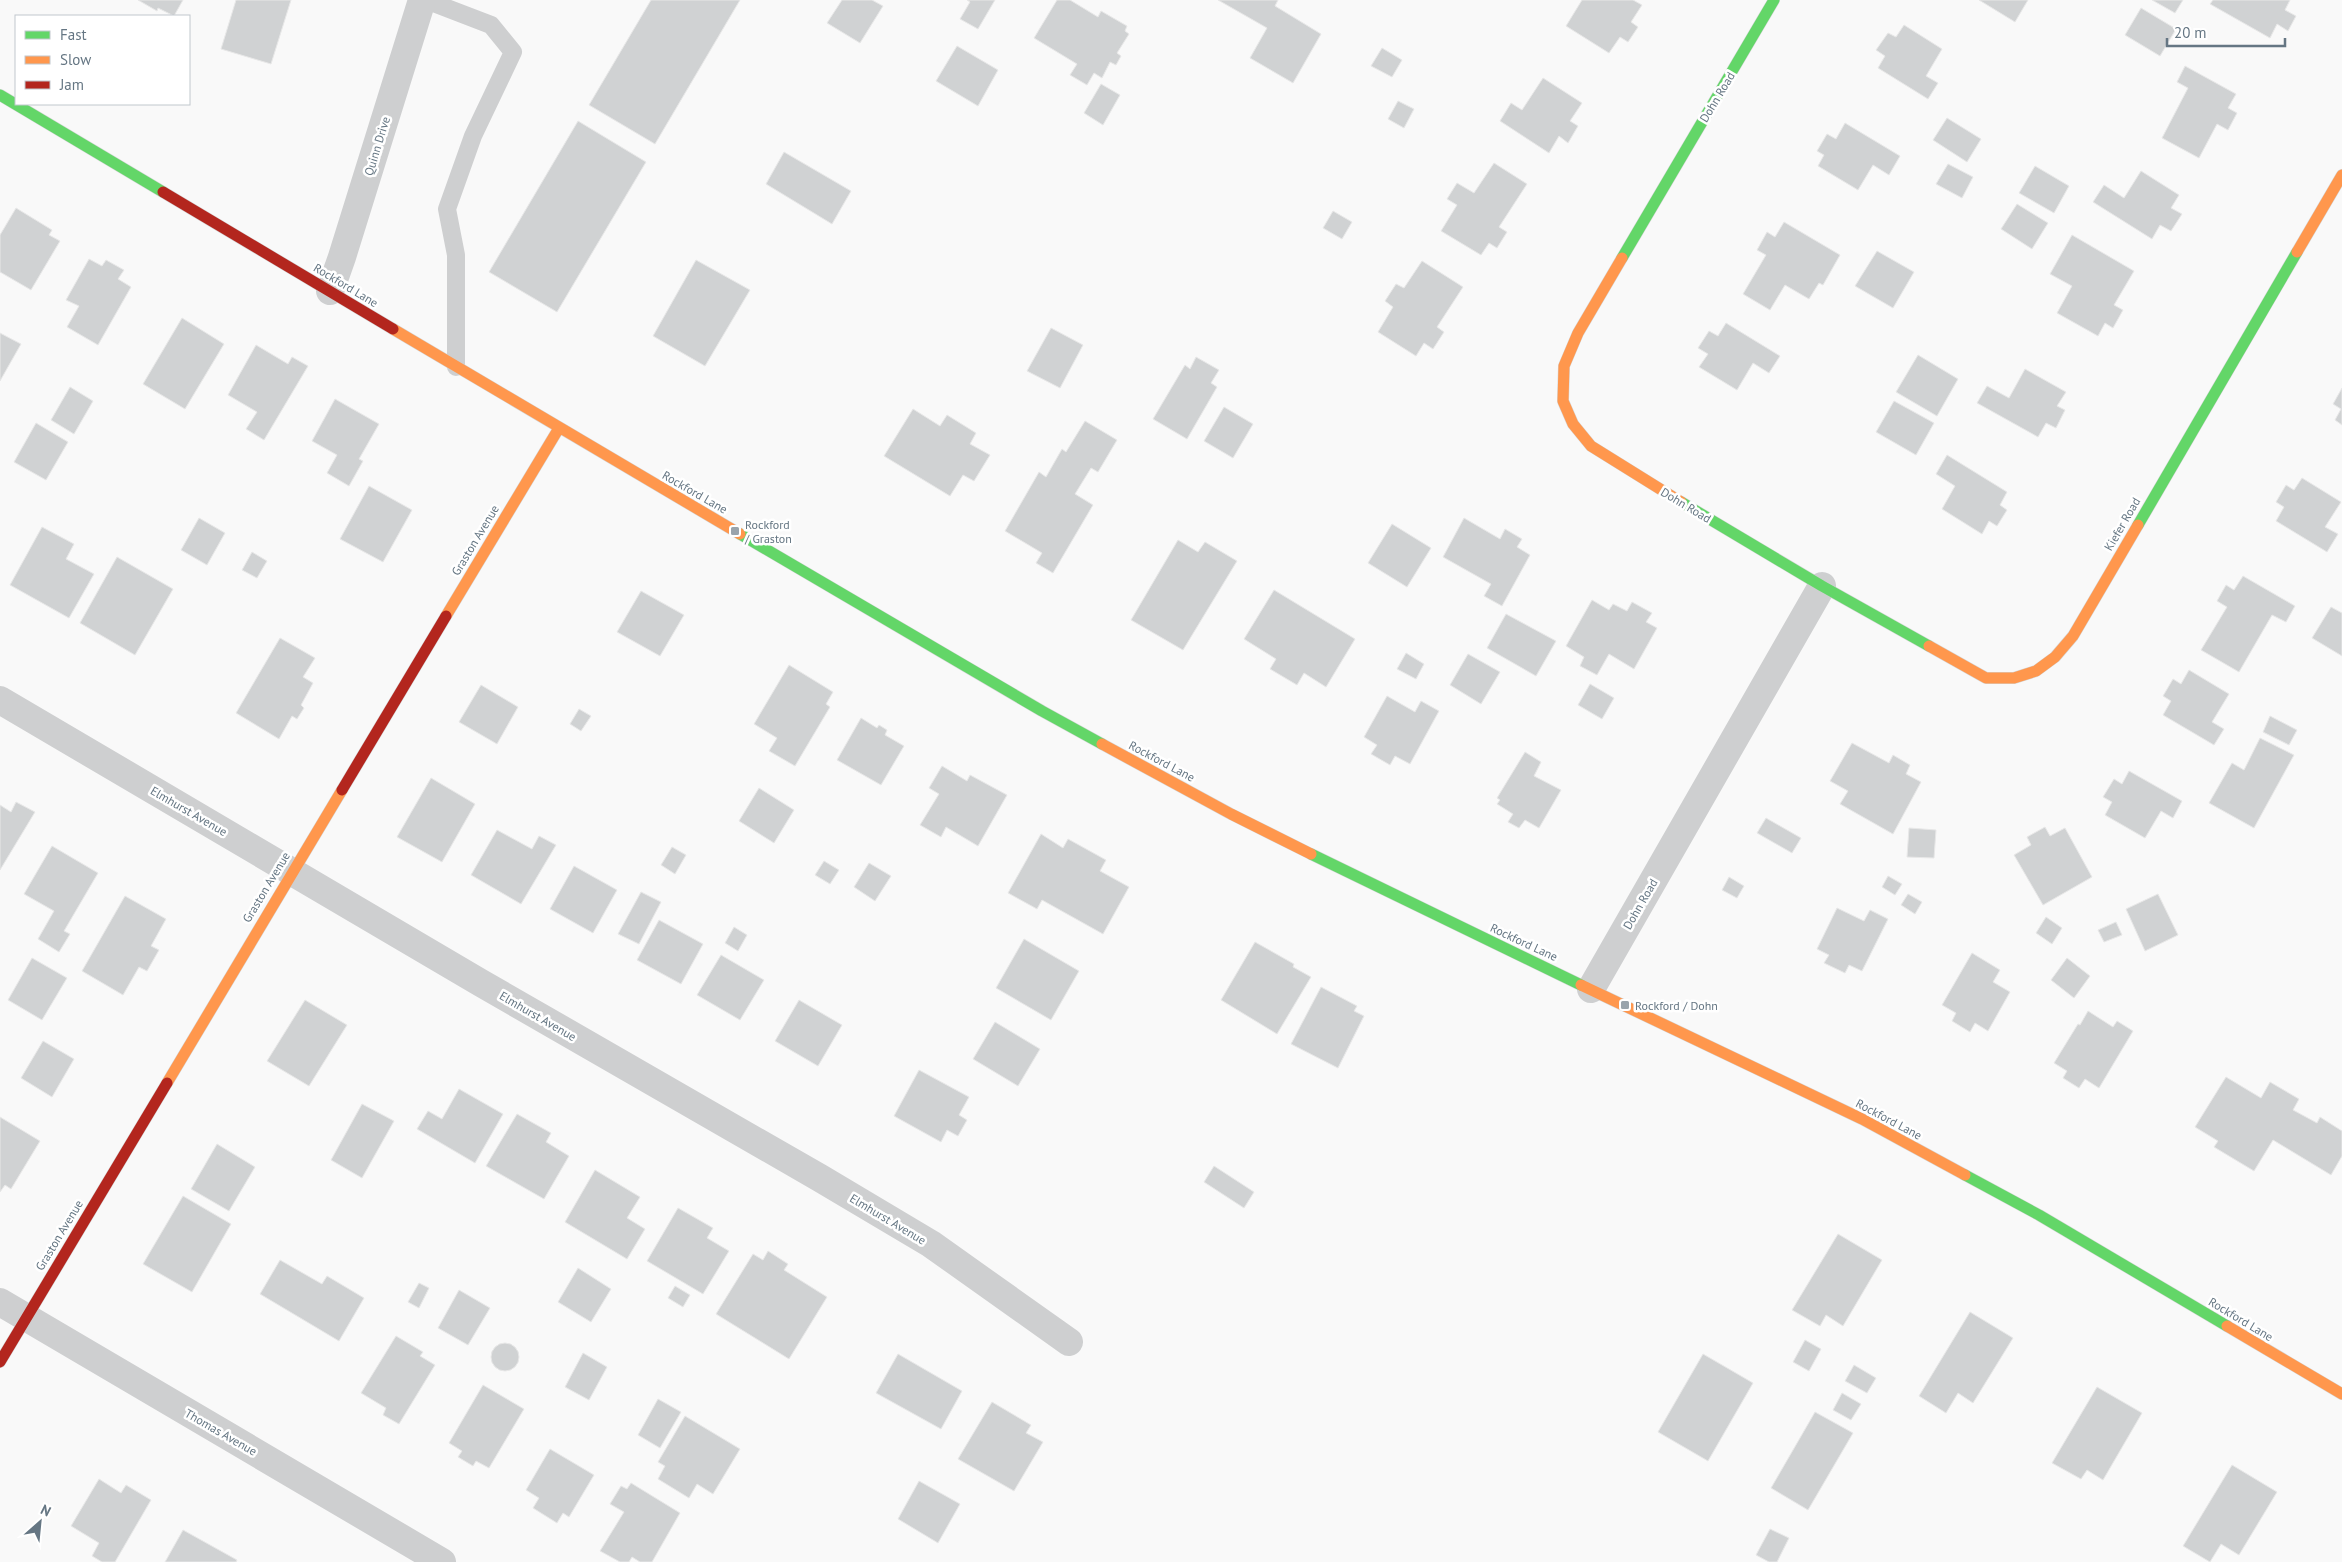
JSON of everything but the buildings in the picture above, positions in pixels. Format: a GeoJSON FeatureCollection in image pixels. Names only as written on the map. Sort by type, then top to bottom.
{"type":"FeatureCollection","features":[{"type":"Feature","properties":{"kind":"street","name":"Quinn Drive"},"geometry":{"type":"LineString","coordinates":[[330,291],[422,0]]}},
{"type":"Feature","properties":{"kind":"street","name":"Dohn Road"},"geometry":{"type":"LineString","coordinates":[[1591,989],[1822,586],[1635,475],[1591,446],[1572,424],[1563,401],[1564,366],[1578,333],[1774,0]]}},
{"type":"Feature","properties":{"kind":"street","name":"Rockford Lane"},"geometry":{"type":"LineString","coordinates":[[0,95],[15,104]]}},
{"type":"Feature","properties":{"kind":"street","name":"Rockford Lane"},"geometry":{"type":"LineString","coordinates":[[17,105],[559,428],[1050,716],[1257,827],[1389,893],[1862,1119],[2039,1215],[2342,1394]]}},
{"type":"Feature","properties":{"kind":"street","name":"Kiefer Road"},"geometry":{"type":"LineString","coordinates":[[1822,586],[1986,678],[2005,680],[2030,675],[2054,660],[2073,636],[2342,175]]}},
{"type":"Feature","properties":{"kind":"street","name":"Graston Avenue"},"geometry":{"type":"LineString","coordinates":[[0,1362],[292,871],[559,428]]}},
{"type":"Feature","properties":{"kind":"street","name":"Elmhurst Avenue"},"geometry":{"type":"LineString","coordinates":[[0,700],[489,988],[820,1178],[930,1244],[1069,1342]]}},
{"type":"Feature","properties":{"kind":"street","name":"Thomas Avenue"},"geometry":{"type":"LineString","coordinates":[[0,1302],[442,1562]]}},
{"type":"Feature","properties":{"kind":"lane"},"geometry":{"type":"LineString","coordinates":[[426,0],[491,25],[513,52],[473,136],[447,209],[456,255],[456,367]]}},
{"type":"Feature","properties":{"kind":"traffic: fast"},"geometry":{"type":"LineString","coordinates":[[1622,258],[1774,0]]}},
{"type":"Feature","properties":{"kind":"traffic: fast"},"geometry":{"type":"LineString","coordinates":[[0,95],[15,104]]}},
{"type":"Feature","properties":{"kind":"traffic: fast"},"geometry":{"type":"LineString","coordinates":[[17,105],[163,192]]}},
{"type":"Feature","properties":{"kind":"traffic: fast"},"geometry":{"type":"LineString","coordinates":[[2138,525],[2297,252]]}},
{"type":"Feature","properties":{"kind":"traffic: fast"},"geometry":{"type":"LineString","coordinates":[[1681,502],[1822,586],[1929,646]]}},
{"type":"Feature","properties":{"kind":"traffic: fast"},"geometry":{"type":"LineString","coordinates":[[740,534],[1042,711],[1102,744]]}},
{"type":"Feature","properties":{"kind":"traffic: fast"},"geometry":{"type":"LineString","coordinates":[[1311,854],[1581,985]]}},
{"type":"Feature","properties":{"kind":"traffic: fast"},"geometry":{"type":"LineString","coordinates":[[1965,1175],[2039,1215],[2227,1326]]}},
{"type":"Feature","properties":{"kind":"traffic: slow"},"geometry":{"type":"LineString","coordinates":[[2297,252],[2342,175]]}},
{"type":"Feature","properties":{"kind":"traffic: slow"},"geometry":{"type":"LineString","coordinates":[[1622,258],[1578,333],[1564,366],[1563,401],[1573,424],[1591,446],[1681,502]]}},
{"type":"Feature","properties":{"kind":"traffic: slow"},"geometry":{"type":"LineString","coordinates":[[393,329],[740,534]]}},
{"type":"Feature","properties":{"kind":"traffic: slow"},"geometry":{"type":"LineString","coordinates":[[446,616],[559,428]]}},
{"type":"Feature","properties":{"kind":"traffic: slow"},"geometry":{"type":"LineString","coordinates":[[1929,646],[1986,678],[2014,678],[2036,671],[2055,657],[2073,636],[2138,525]]}},
{"type":"Feature","properties":{"kind":"traffic: slow"},"geometry":{"type":"LineString","coordinates":[[1102,744],[1231,814],[1311,854]]}},
{"type":"Feature","properties":{"kind":"traffic: slow"},"geometry":{"type":"LineString","coordinates":[[167,1083],[342,790]]}},
{"type":"Feature","properties":{"kind":"traffic: slow"},"geometry":{"type":"LineString","coordinates":[[1581,985],[1862,1119],[1965,1175]]}},
{"type":"Feature","properties":{"kind":"traffic: slow"},"geometry":{"type":"LineString","coordinates":[[2227,1326],[2342,1394]]}},
{"type":"Feature","properties":{"kind":"traffic: jam"},"geometry":{"type":"LineString","coordinates":[[163,192],[393,329]]}},
{"type":"Feature","properties":{"kind":"traffic: jam"},"geometry":{"type":"LineString","coordinates":[[342,790],[446,616]]}},
{"type":"Feature","properties":{"kind":"traffic: jam"},"geometry":{"type":"LineString","coordinates":[[0,1362],[167,1083]]}},
{"type":"Feature","properties":{"kind":"place","name":"Rockford / Graston"},"geometry":{"type":"Point","coordinates":[735,531]}},
{"type":"Feature","properties":{"kind":"place","name":"Rockford / Dohn"},"geometry":{"type":"Point","coordinates":[1625,1005]}}]}
